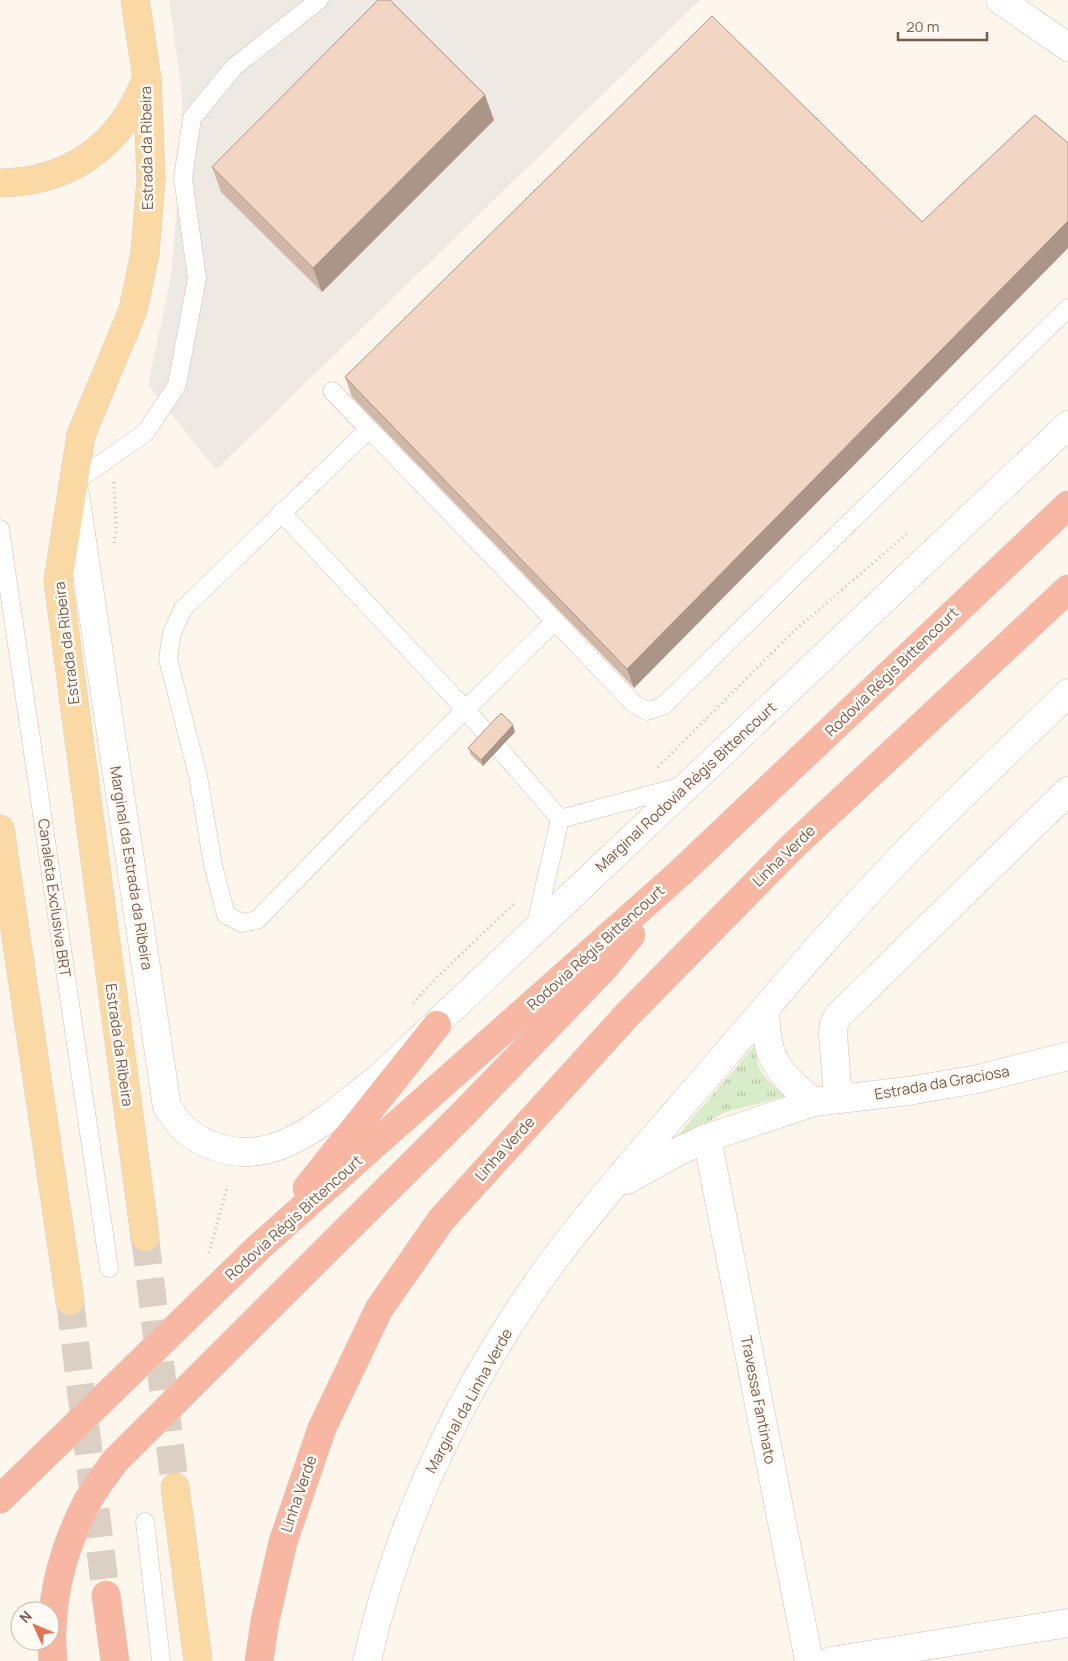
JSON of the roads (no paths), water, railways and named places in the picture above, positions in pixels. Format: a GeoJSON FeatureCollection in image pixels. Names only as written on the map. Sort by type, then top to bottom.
{"type":"FeatureCollection","features":[{"type":"Feature","properties":{"kind":"highway","name":"Rodovia Régis Bittencourt"},"geometry":{"type":"LineString","coordinates":[[0,1500],[260,1247],[680,873],[1068,505]]}},
{"type":"Feature","properties":{"kind":"highway","name":"Linha Verde"},"geometry":{"type":"LineString","coordinates":[[259,1661],[265,1621],[283,1542],[322,1428],[379,1310],[441,1220],[627,1015],[792,847],[1068,589]]}},
{"type":"Feature","properties":{"kind":"highway"},"geometry":{"type":"LineString","coordinates":[[53,1661],[51,1642],[54,1598],[62,1563],[86,1505],[115,1461],[464,1112],[604,969],[680,873]]}},
{"type":"Feature","properties":{"kind":"highway"},"geometry":{"type":"LineString","coordinates":[[260,1247],[437,1025]]}},
{"type":"Feature","properties":{"kind":"highway"},"geometry":{"type":"LineString","coordinates":[[106,1595],[115,1661]]}},
{"type":"Feature","properties":{"kind":"main road","name":"Estrada da Ribeira"},"geometry":{"type":"LineString","coordinates":[[135,0],[147,78],[151,179],[145,253],[134,310],[81,435],[58,581],[145,1237]]}},
{"type":"Feature","properties":{"kind":"main road"},"geometry":{"type":"LineString","coordinates":[[1000,0],[1068,47]]}},
{"type":"Feature","properties":{"kind":"main road"},"geometry":{"type":"LineString","coordinates":[[0,183],[38,180],[74,166],[90,155],[119,129],[130,113],[147,78]]}},
{"type":"Feature","properties":{"kind":"main road","name":"Marginal Rodovia Régis Bittencourt"},"geometry":{"type":"LineString","coordinates":[[296,1140],[379,1078],[437,1025],[535,929],[1068,425]]}},
{"type":"Feature","properties":{"kind":"main road","name":"Marginal da Estrada da Ribeira"},"geometry":{"type":"LineString","coordinates":[[73,483],[167,1107],[183,1128],[205,1144],[233,1152],[265,1152],[296,1140]]}},
{"type":"Feature","properties":{"kind":"main road"},"geometry":{"type":"LineString","coordinates":[[607,1192],[842,921],[912,846],[1068,694]]}},
{"type":"Feature","properties":{"kind":"main road"},"geometry":{"type":"LineString","coordinates":[[766,1008],[764,1031],[768,1047],[779,1068],[797,1089],[826,1100],[834,1024],[839,1015],[1068,791]]}},
{"type":"Feature","properties":{"kind":"main road"},"geometry":{"type":"LineString","coordinates":[[0,828],[70,1301]]}},
{"type":"Feature","properties":{"kind":"main road","name":"Estrada da Graciosa"},"geometry":{"type":"LineString","coordinates":[[607,1192],[657,1162],[707,1138],[826,1100],[908,1091],[978,1079],[1068,1056]]}},
{"type":"Feature","properties":{"kind":"main road","name":"Travessa Fantinato"},"geometry":{"type":"LineString","coordinates":[[707,1138],[809,1661]]}},
{"type":"Feature","properties":{"kind":"main road","name":"Marginal da Linha Verde"},"geometry":{"type":"LineString","coordinates":[[367,1661],[395,1562],[424,1482],[458,1413],[501,1339],[552,1262],[607,1192]]}},
{"type":"Feature","properties":{"kind":"main road"},"geometry":{"type":"LineString","coordinates":[[175,1487],[198,1661]]}},
{"type":"Feature","properties":{"kind":"main road"},"geometry":{"type":"LineString","coordinates":[[831,1661],[1068,1623]]}},
{"type":"Feature","properties":{"kind":"lane"},"geometry":{"type":"LineString","coordinates":[[73,483],[144,432],[177,385],[197,278],[183,178],[192,118],[234,67],[319,0]]}},
{"type":"Feature","properties":{"kind":"lane"},"geometry":{"type":"LineString","coordinates":[[332,391],[634,704],[648,711],[664,706],[1068,308]]}},
{"type":"Feature","properties":{"kind":"lane"},"geometry":{"type":"LineString","coordinates":[[368,429],[183,609],[172,633],[168,659],[198,776],[213,865],[226,915],[242,923],[257,920],[465,709],[555,621]]}},
{"type":"Feature","properties":{"kind":"lane"},"geometry":{"type":"LineString","coordinates":[[281,512],[465,709],[560,819]]}},
{"type":"Feature","properties":{"kind":"lane","name":"Canaleta Exclusiva BRT"},"geometry":{"type":"LineString","coordinates":[[0,529],[109,1268]]}},
{"type":"Feature","properties":{"kind":"lane"},"geometry":{"type":"LineString","coordinates":[[560,819],[688,784]]}},
{"type":"Feature","properties":{"kind":"lane"},"geometry":{"type":"LineString","coordinates":[[535,929],[560,819]]}},
{"type":"Feature","properties":{"kind":"lane"},"geometry":{"type":"LineString","coordinates":[[145,1522],[161,1661]]}},
{"type":"Feature","properties":{"kind":"tunnel"},"geometry":{"type":"LineString","coordinates":[[145,1237],[175,1487]]}},
{"type":"Feature","properties":{"kind":"tunnel"},"geometry":{"type":"LineString","coordinates":[[70,1301],[106,1595]]}}]}
